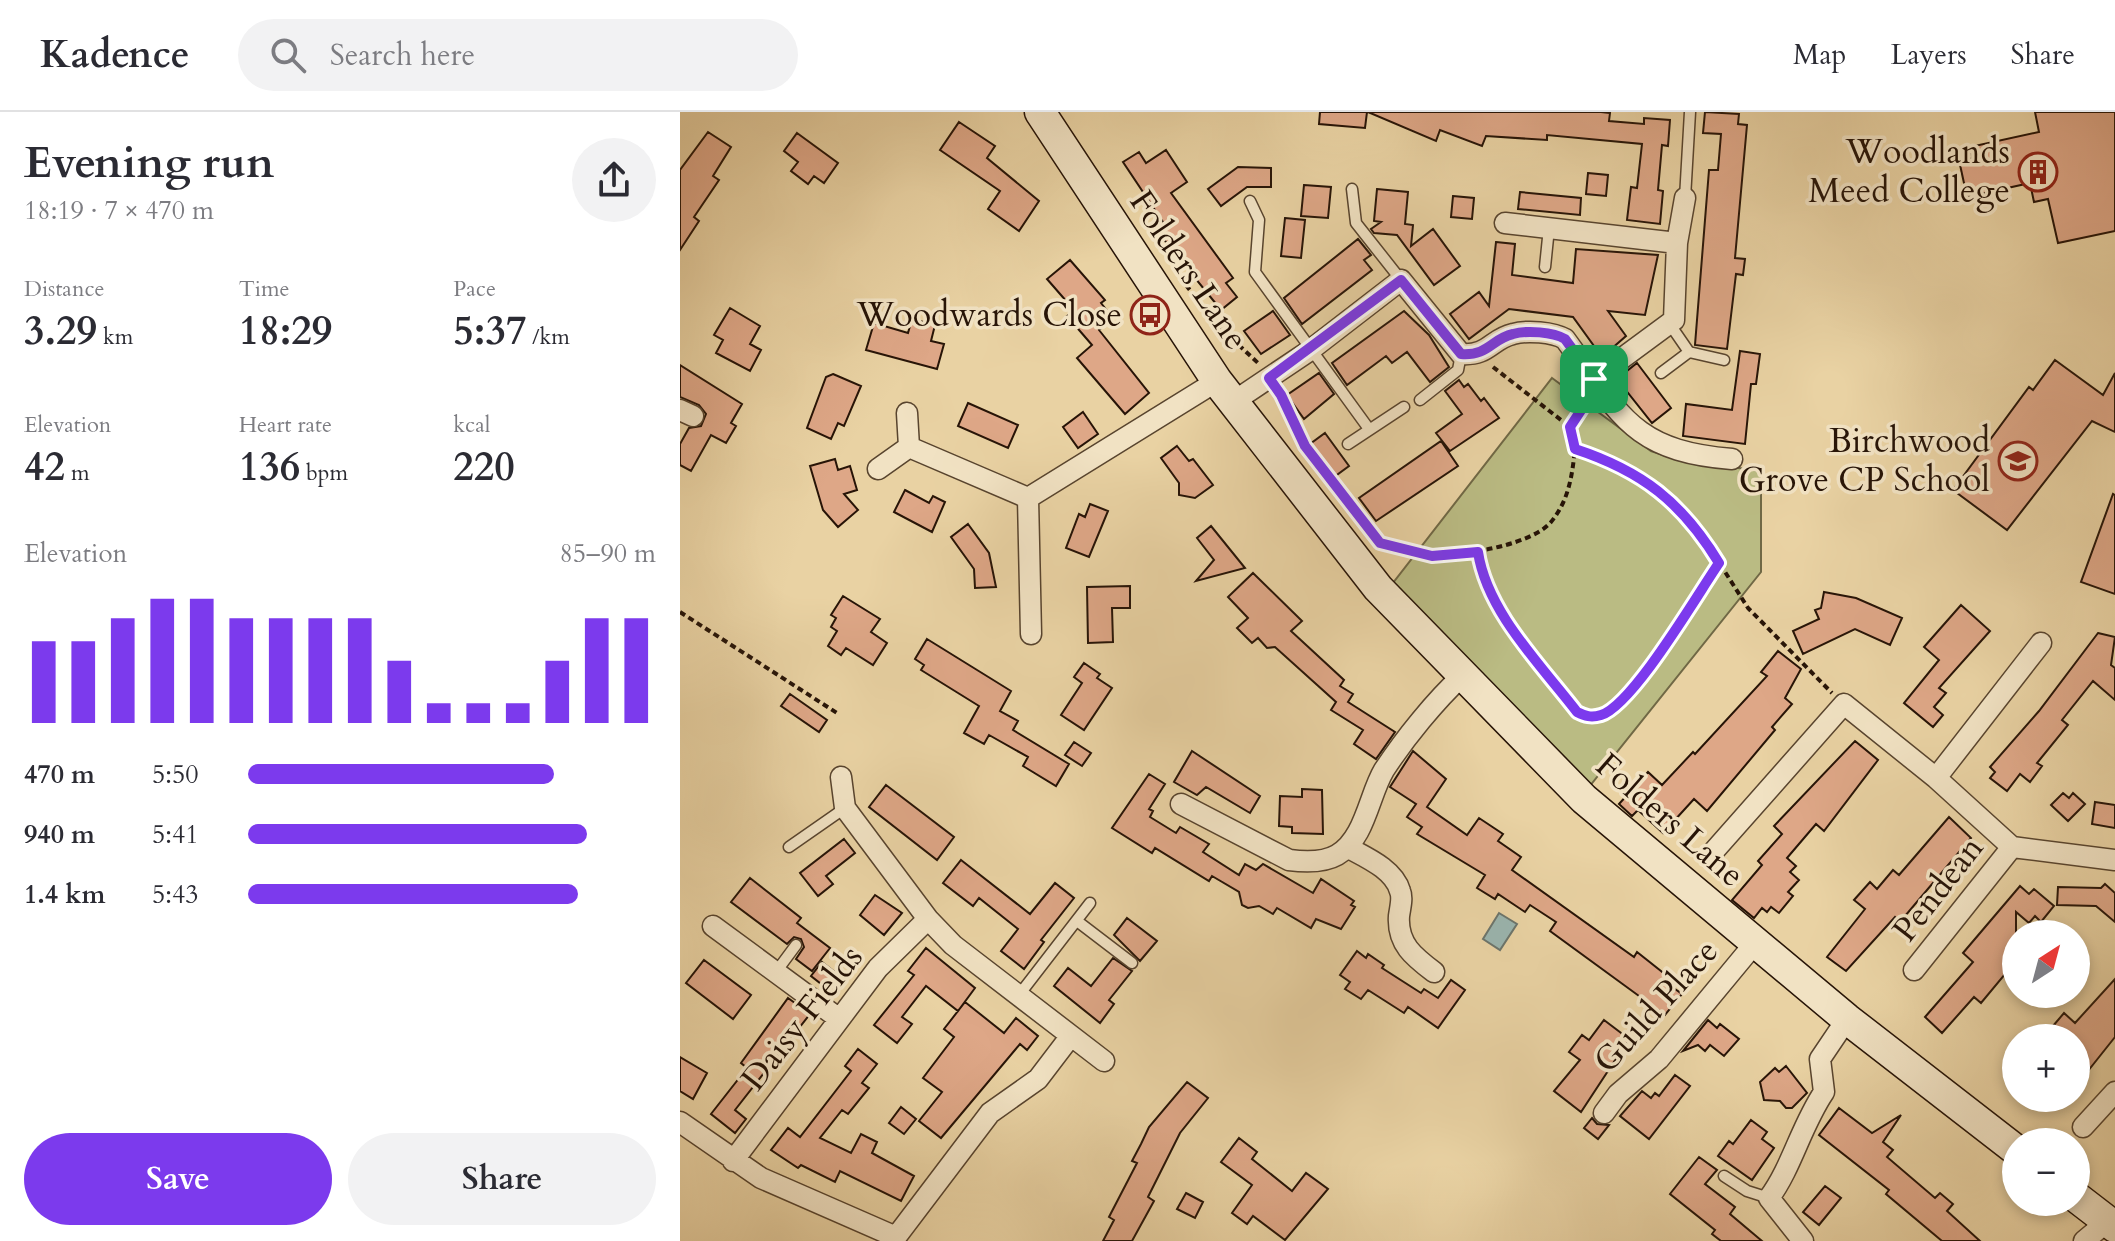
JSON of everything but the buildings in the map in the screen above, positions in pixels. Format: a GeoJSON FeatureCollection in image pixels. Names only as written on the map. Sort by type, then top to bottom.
{"type":"FeatureCollection","features":[{"type":"Feature","properties":{"kind":"main road","name":"Folders Lane"},"geometry":{"type":"LineString","coordinates":[[1040,112],[1225,391],[1378,588],[1584,799],[1847,1019],[2002,1139]]}},
{"type":"Feature","properties":{"kind":"main road"},"geometry":{"type":"LineString","coordinates":[[2090,1208],[2111,1224]]}},
{"type":"Feature","properties":{"kind":"street"},"geometry":{"type":"LineString","coordinates":[[1597,383],[1674,320],[1677,243],[1685,198]]}},
{"type":"Feature","properties":{"kind":"street"},"geometry":{"type":"LineString","coordinates":[[1505,223],[1677,243]]}},
{"type":"Feature","properties":{"kind":"street"},"geometry":{"type":"LineString","coordinates":[[1028,498],[1225,391],[1269,378],[1401,280],[1469,355],[1512,334],[1556,334],[1565,339],[1622,417],[1667,449],[1732,459]]}},
{"type":"Feature","properties":{"kind":"street"},"geometry":{"type":"LineString","coordinates":[[907,413],[909,447]]}},
{"type":"Feature","properties":{"kind":"street"},"geometry":{"type":"LineString","coordinates":[[909,447],[1028,498]]}},
{"type":"Feature","properties":{"kind":"street"},"geometry":{"type":"LineString","coordinates":[[878,469],[909,447]]}},
{"type":"Feature","properties":{"kind":"street"},"geometry":{"type":"LineString","coordinates":[[1028,498],[1031,634]]}},
{"type":"Feature","properties":{"kind":"street"},"geometry":{"type":"LineString","coordinates":[[1936,778],[2041,643]]}},
{"type":"Feature","properties":{"kind":"street"},"geometry":{"type":"LineString","coordinates":[[1181,804],[1289,860],[1308,863],[1336,856],[1347,847],[1371,804],[1383,771],[1463,675]]}},
{"type":"Feature","properties":{"kind":"street"},"geometry":{"type":"LineString","coordinates":[[1714,851],[1844,704],[1936,778],[2012,847],[2115,860]]}},
{"type":"Feature","properties":{"kind":"street"},"geometry":{"type":"LineString","coordinates":[[841,777],[845,808],[861,835],[928,919],[953,945],[1104,1061]]}},
{"type":"Feature","properties":{"kind":"street"},"geometry":{"type":"LineString","coordinates":[[1347,847],[1381,867],[1395,881],[1400,890],[1399,935],[1412,955],[1434,972]]}},
{"type":"Feature","properties":{"kind":"street","name":"Pendean"},"geometry":{"type":"LineString","coordinates":[[1914,970],[2012,847]]}},
{"type":"Feature","properties":{"kind":"street","name":"Daisy Fields"},"geometry":{"type":"LineString","coordinates":[[733,1161],[878,968],[928,919]]}},
{"type":"Feature","properties":{"kind":"street"},"geometry":{"type":"LineString","coordinates":[[713,926],[838,1018]]}},
{"type":"Feature","properties":{"kind":"street","name":"Guild Place"},"geometry":{"type":"LineString","coordinates":[[1604,1113],[1618,1094],[1659,1059],[1755,943]]}},
{"type":"Feature","properties":{"kind":"street"},"geometry":{"type":"LineString","coordinates":[[1803,1241],[1769,1198],[1780,1183],[1807,1118],[1824,1092],[1820,1059],[1847,1019]]}},
{"type":"Feature","properties":{"kind":"street"},"geometry":{"type":"LineString","coordinates":[[680,1122],[761,1178],[896,1239],[990,1113],[1038,1079],[1070,1037]]}},
{"type":"Feature","properties":{"kind":"street"},"geometry":{"type":"LineString","coordinates":[[2083,1127],[2115,1092]]}},
{"type":"Feature","properties":{"kind":"street"},"geometry":{"type":"LineString","coordinates":[[2084,1241],[2111,1224]]}},
{"type":"Feature","properties":{"kind":"lane"},"geometry":{"type":"LineString","coordinates":[[1685,198],[1690,112]]}},
{"type":"Feature","properties":{"kind":"lane"},"geometry":{"type":"LineString","coordinates":[[1352,189],[1356,223],[1401,280]]}},
{"type":"Feature","properties":{"kind":"lane"},"geometry":{"type":"LineString","coordinates":[[1250,201],[1259,220],[1255,272],[1309,351],[1369,429]]}},
{"type":"Feature","properties":{"kind":"lane"},"geometry":{"type":"LineString","coordinates":[[1545,267],[1549,228]]}},
{"type":"Feature","properties":{"kind":"lane"},"geometry":{"type":"LineString","coordinates":[[1669,323],[1689,352],[1724,360]]}},
{"type":"Feature","properties":{"kind":"lane"},"geometry":{"type":"LineString","coordinates":[[1661,373],[1689,352]]}},
{"type":"Feature","properties":{"kind":"lane"},"geometry":{"type":"LineString","coordinates":[[1420,400],[1458,370],[1469,355]]}},
{"type":"Feature","properties":{"kind":"lane"},"geometry":{"type":"LineString","coordinates":[[1348,444],[1404,407]]}},
{"type":"Feature","properties":{"kind":"lane"},"geometry":{"type":"LineString","coordinates":[[789,847],[822,821],[845,808]]}},
{"type":"Feature","properties":{"kind":"lane"},"geometry":{"type":"LineString","coordinates":[[1019,995],[1090,903]]}},
{"type":"Feature","properties":{"kind":"lane"},"geometry":{"type":"LineString","coordinates":[[1077,921],[1132,963]]}},
{"type":"Feature","properties":{"kind":"lane"},"geometry":{"type":"LineString","coordinates":[[776,972],[796,945]]}},
{"type":"Feature","properties":{"kind":"lane"},"geometry":{"type":"LineString","coordinates":[[1724,1176],[1747,1191],[1769,1198]]}},
{"type":"Feature","properties":{"kind":"path"},"geometry":{"type":"LineString","coordinates":[[1179,276],[1214,322],[1250,352],[1281,395],[1305,446],[1380,543],[1432,556],[1478,552],[1528,539],[1550,524],[1569,494],[1575,449],[1570,427],[1469,355]]}},
{"type":"Feature","properties":{"kind":"path"},"geometry":{"type":"LineString","coordinates":[[1570,427],[1597,383]]}},
{"type":"Feature","properties":{"kind":"path"},"geometry":{"type":"LineString","coordinates":[[1575,449],[1613,461],[1646,479],[1671,501],[1706,542],[1748,608],[1844,704]]}},
{"type":"Feature","properties":{"kind":"path"},"geometry":{"type":"LineString","coordinates":[[1478,552],[1481,574],[1499,608],[1577,712],[1587,717],[1604,714],[1637,684],[1719,563]]}},
{"type":"Feature","properties":{"kind":"path"},"geometry":{"type":"LineString","coordinates":[[680,612],[837,713]]}},
{"type":"Feature","properties":{"kind":"green space"},"geometry":{"type":"Polygon","coordinates":[[[1552,378],[1651,451],[1678,460],[1761,471],[1761,572],[1589,787],[1393,583],[1552,378]]]}},
{"type":"Feature","properties":{"kind":"water"},"geometry":{"type":"Polygon","coordinates":[[[1499,913],[1517,924],[1500,950],[1483,939],[1499,913]]]}},
{"type":"Feature","properties":{"kind":"place","name":"Woodlands Meed College"},"geometry":{"type":"Point","coordinates":[2038,172]}},
{"type":"Feature","properties":{"kind":"place","name":"Woodwards Close"},"geometry":{"type":"Point","coordinates":[1150,315]}},
{"type":"Feature","properties":{"kind":"place","name":"Birchwood Grove CP School"},"geometry":{"type":"Point","coordinates":[2018,461]}},
{"type":"Feature","properties":{"kind":"route"},"geometry":{"type":"LineString","coordinates":[[1401,280],[1461,354],[1478,355],[1512,334],[1556,334],[1565,339],[1594,379],[1601,388],[1591,395],[1570,427],[1575,449],[1613,461],[1646,479],[1671,501],[1706,542],[1719,563],[1637,684],[1604,714],[1587,717],[1577,712],[1499,608],[1481,574],[1478,552],[1432,556],[1380,543],[1305,446],[1281,395],[1269,378],[1401,280]]}}]}
